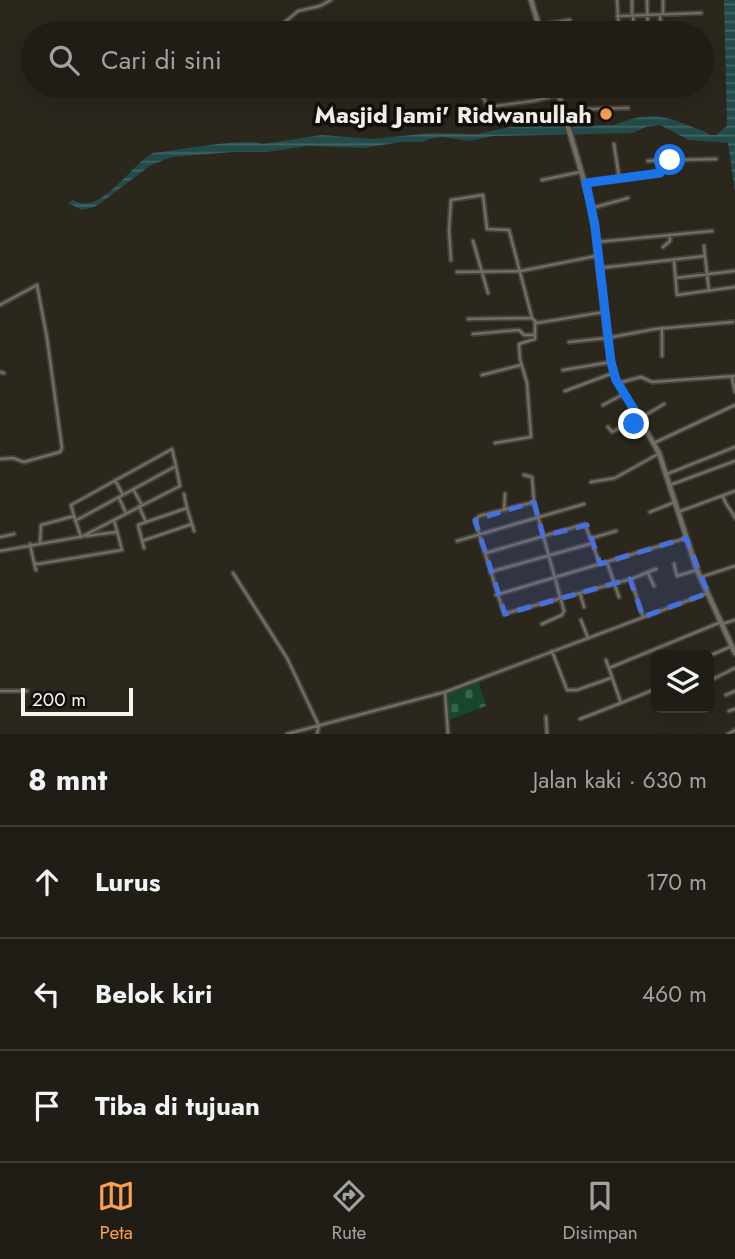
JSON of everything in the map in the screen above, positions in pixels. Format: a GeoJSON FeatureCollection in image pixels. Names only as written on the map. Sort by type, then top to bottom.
{"type":"FeatureCollection","features":[{"type":"Feature","properties":{"kind":"main road"},"geometry":{"type":"LineString","coordinates":[[531,0],[538,21]]}},
{"type":"Feature","properties":{"kind":"main road"},"geometry":{"type":"LineString","coordinates":[[560,98],[592,208],[613,373],[659,453],[697,570],[733,646]]}},
{"type":"Feature","properties":{"kind":"street"},"geometry":{"type":"LineString","coordinates":[[286,21],[298,11],[320,6],[331,0]]}},
{"type":"Feature","properties":{"kind":"street"},"geometry":{"type":"LineString","coordinates":[[617,0],[618,21]]}},
{"type":"Feature","properties":{"kind":"street"},"geometry":{"type":"LineString","coordinates":[[632,0],[633,21]]}},
{"type":"Feature","properties":{"kind":"street"},"geometry":{"type":"LineString","coordinates":[[647,0],[647,21]]}},
{"type":"Feature","properties":{"kind":"street"},"geometry":{"type":"LineString","coordinates":[[662,21],[663,0]]}},
{"type":"Feature","properties":{"kind":"street"},"geometry":{"type":"LineString","coordinates":[[617,16],[701,13]]}},
{"type":"Feature","properties":{"kind":"street"},"geometry":{"type":"LineString","coordinates":[[564,21],[570,20]]}},
{"type":"Feature","properties":{"kind":"street"},"geometry":{"type":"LineString","coordinates":[[484,98],[488,107],[546,98]]}},
{"type":"Feature","properties":{"kind":"street"},"geometry":{"type":"LineString","coordinates":[[564,114],[588,109],[628,108]]}},
{"type":"Feature","properties":{"kind":"street"},"geometry":{"type":"LineString","coordinates":[[614,145],[619,177]]}},
{"type":"Feature","properties":{"kind":"street"},"geometry":{"type":"LineString","coordinates":[[670,160],[675,156]]}},
{"type":"Feature","properties":{"kind":"street"},"geometry":{"type":"LineString","coordinates":[[648,161],[716,159]]}},
{"type":"Feature","properties":{"kind":"street"},"geometry":{"type":"LineString","coordinates":[[586,183],[660,173],[660,160]]}},
{"type":"Feature","properties":{"kind":"street"},"geometry":{"type":"LineString","coordinates":[[542,180],[583,171]]}},
{"type":"Feature","properties":{"kind":"street"},"geometry":{"type":"LineString","coordinates":[[451,260],[451,200],[483,195],[487,229],[509,229],[535,335],[533,340],[520,343],[527,383],[531,437],[495,443]]}},
{"type":"Feature","properties":{"kind":"street"},"geometry":{"type":"LineString","coordinates":[[592,208],[628,198]]}},
{"type":"Feature","properties":{"kind":"street"},"geometry":{"type":"LineString","coordinates":[[597,242],[712,231]]}},
{"type":"Feature","properties":{"kind":"street"},"geometry":{"type":"LineString","coordinates":[[663,247],[670,241],[670,235]]}},
{"type":"Feature","properties":{"kind":"street"},"geometry":{"type":"LineString","coordinates":[[473,241],[488,293]]}},
{"type":"Feature","properties":{"kind":"street"},"geometry":{"type":"LineString","coordinates":[[704,246],[709,291]]}},
{"type":"Feature","properties":{"kind":"street"},"geometry":{"type":"LineString","coordinates":[[457,272],[521,271],[599,256]]}},
{"type":"Feature","properties":{"kind":"street"},"geometry":{"type":"LineString","coordinates":[[600,268],[705,256]]}},
{"type":"Feature","properties":{"kind":"street"},"geometry":{"type":"LineString","coordinates":[[674,260],[677,295],[735,287]]}},
{"type":"Feature","properties":{"kind":"street"},"geometry":{"type":"LineString","coordinates":[[676,278],[734,271]]}},
{"type":"Feature","properties":{"kind":"street"},"geometry":{"type":"LineString","coordinates":[[0,305],[37,285],[62,448],[60,452],[24,462],[13,458],[0,458]]}},
{"type":"Feature","properties":{"kind":"street"},"geometry":{"type":"LineString","coordinates":[[468,319],[533,320],[604,312]]}},
{"type":"Feature","properties":{"kind":"street"},"geometry":{"type":"LineString","coordinates":[[569,342],[662,328],[733,322]]}},
{"type":"Feature","properties":{"kind":"street"},"geometry":{"type":"LineString","coordinates":[[662,328],[662,356]]}},
{"type":"Feature","properties":{"kind":"street"},"geometry":{"type":"LineString","coordinates":[[473,334],[519,330],[524,335],[535,335]]}},
{"type":"Feature","properties":{"kind":"street"},"geometry":{"type":"LineString","coordinates":[[563,370],[611,362]]}},
{"type":"Feature","properties":{"kind":"street"},"geometry":{"type":"LineString","coordinates":[[482,375],[522,365]]}},
{"type":"Feature","properties":{"kind":"street"},"geometry":{"type":"LineString","coordinates":[[565,391],[613,373]]}},
{"type":"Feature","properties":{"kind":"street"},"geometry":{"type":"LineString","coordinates":[[618,383],[640,377],[652,382],[733,377],[735,392]]}},
{"type":"Feature","properties":{"kind":"street"},"geometry":{"type":"LineString","coordinates":[[603,405],[625,394]]}},
{"type":"Feature","properties":{"kind":"street"},"geometry":{"type":"LineString","coordinates":[[608,427],[614,432],[640,420],[664,404]]}},
{"type":"Feature","properties":{"kind":"street"},"geometry":{"type":"LineString","coordinates":[[654,443],[735,405]]}},
{"type":"Feature","properties":{"kind":"street"},"geometry":{"type":"LineString","coordinates":[[667,474],[735,447]]}},
{"type":"Feature","properties":{"kind":"street"},"geometry":{"type":"LineString","coordinates":[[172,449],[180,486],[81,537],[71,505],[172,449]]}},
{"type":"Feature","properties":{"kind":"street"},"geometry":{"type":"LineString","coordinates":[[591,482],[615,478],[659,453]]}},
{"type":"Feature","properties":{"kind":"street"},"geometry":{"type":"LineString","coordinates":[[670,485],[735,461]]}},
{"type":"Feature","properties":{"kind":"street"},"geometry":{"type":"LineString","coordinates":[[75,521],[176,466]]}},
{"type":"Feature","properties":{"kind":"street"},"geometry":{"type":"LineString","coordinates":[[524,475],[534,480],[534,502],[563,614],[541,624]]}},
{"type":"Feature","properties":{"kind":"street"},"geometry":{"type":"LineString","coordinates":[[115,480],[123,495]]}},
{"type":"Feature","properties":{"kind":"street"},"geometry":{"type":"LineString","coordinates":[[133,489],[146,522]]}},
{"type":"Feature","properties":{"kind":"street"},"geometry":{"type":"LineString","coordinates":[[678,512],[735,492]]}},
{"type":"Feature","properties":{"kind":"street"},"geometry":{"type":"LineString","coordinates":[[184,494],[194,531]]}},
{"type":"Feature","properties":{"kind":"street"},"geometry":{"type":"LineString","coordinates":[[504,510],[505,494]]}},
{"type":"Feature","properties":{"kind":"street"},"geometry":{"type":"LineString","coordinates":[[723,496],[726,506],[735,518]]}},
{"type":"Feature","properties":{"kind":"street"},"geometry":{"type":"LineString","coordinates":[[119,498],[126,513]]}},
{"type":"Feature","properties":{"kind":"street"},"geometry":{"type":"LineString","coordinates":[[534,502],[477,518],[475,521],[501,611],[505,614],[631,579],[656,569]]}},
{"type":"Feature","properties":{"kind":"street"},"geometry":{"type":"LineString","coordinates":[[650,513],[675,502]]}},
{"type":"Feature","properties":{"kind":"street"},"geometry":{"type":"LineString","coordinates":[[457,541],[584,504]]}},
{"type":"Feature","properties":{"kind":"street"},"geometry":{"type":"LineString","coordinates":[[144,548],[138,525],[187,508]]}},
{"type":"Feature","properties":{"kind":"street"},"geometry":{"type":"LineString","coordinates":[[40,543],[41,525],[74,516]]}},
{"type":"Feature","properties":{"kind":"street"},"geometry":{"type":"LineString","coordinates":[[114,520],[123,556]]}},
{"type":"Feature","properties":{"kind":"street"},"geometry":{"type":"LineString","coordinates":[[142,541],[192,524]]}},
{"type":"Feature","properties":{"kind":"street"},"geometry":{"type":"LineString","coordinates":[[484,553],[585,524],[600,564]]}},
{"type":"Feature","properties":{"kind":"street"},"geometry":{"type":"LineString","coordinates":[[490,572],[549,556],[616,531]]}},
{"type":"Feature","properties":{"kind":"street"},"geometry":{"type":"LineString","coordinates":[[0,551],[30,544],[117,532]]}},
{"type":"Feature","properties":{"kind":"street"},"geometry":{"type":"LineString","coordinates":[[0,537],[14,534]]}},
{"type":"Feature","properties":{"kind":"street"},"geometry":{"type":"LineString","coordinates":[[496,595],[686,538]]}},
{"type":"Feature","properties":{"kind":"street"},"geometry":{"type":"LineString","coordinates":[[30,544],[36,570]]}},
{"type":"Feature","properties":{"kind":"street"},"geometry":{"type":"LineString","coordinates":[[34,563],[122,550]]}},
{"type":"Feature","properties":{"kind":"street"},"geometry":{"type":"LineString","coordinates":[[607,562],[619,597]]}},
{"type":"Feature","properties":{"kind":"street"},"geometry":{"type":"LineString","coordinates":[[674,564],[677,576],[697,570]]}},
{"type":"Feature","properties":{"kind":"street"},"geometry":{"type":"LineString","coordinates":[[701,577],[735,566]]}},
{"type":"Feature","properties":{"kind":"street"},"geometry":{"type":"LineString","coordinates":[[648,572],[654,586]]}},
{"type":"Feature","properties":{"kind":"street"},"geometry":{"type":"LineString","coordinates":[[233,573],[287,658],[319,726],[317,734]]}},
{"type":"Feature","properties":{"kind":"street"},"geometry":{"type":"LineString","coordinates":[[631,579],[643,617]]}},
{"type":"Feature","properties":{"kind":"street"},"geometry":{"type":"LineString","coordinates":[[580,593],[584,607]]}},
{"type":"Feature","properties":{"kind":"street"},"geometry":{"type":"LineString","coordinates":[[287,734],[445,692],[708,593]]}},
{"type":"Feature","properties":{"kind":"street"},"geometry":{"type":"LineString","coordinates":[[581,620],[588,638]]}},
{"type":"Feature","properties":{"kind":"street"},"geometry":{"type":"LineString","coordinates":[[609,668],[735,620]]}},
{"type":"Feature","properties":{"kind":"street"},"geometry":{"type":"LineString","coordinates":[[714,654],[733,646]]}},
{"type":"Feature","properties":{"kind":"street"},"geometry":{"type":"LineString","coordinates":[[552,651],[567,690],[577,690],[612,678]]}},
{"type":"Feature","properties":{"kind":"street"},"geometry":{"type":"LineString","coordinates":[[606,660],[621,703]]}},
{"type":"Feature","properties":{"kind":"street"},"geometry":{"type":"LineString","coordinates":[[714,678],[735,668]]}},
{"type":"Feature","properties":{"kind":"street"},"geometry":{"type":"LineString","coordinates":[[0,691],[27,691]]}},
{"type":"Feature","properties":{"kind":"street"},"geometry":{"type":"LineString","coordinates":[[726,695],[735,691]]}},
{"type":"Feature","properties":{"kind":"street"},"geometry":{"type":"LineString","coordinates":[[445,692],[449,734]]}},
{"type":"Feature","properties":{"kind":"street"},"geometry":{"type":"LineString","coordinates":[[580,719],[651,692]]}},
{"type":"Feature","properties":{"kind":"street"},"geometry":{"type":"LineString","coordinates":[[729,711],[735,709]]}},
{"type":"Feature","properties":{"kind":"street"},"geometry":{"type":"LineString","coordinates":[[546,718],[547,734]]}},
{"type":"Feature","properties":{"kind":"street"},"geometry":{"type":"LineString","coordinates":[[728,734],[735,730]]}},
{"type":"Feature","properties":{"kind":"highlighted area"},"geometry":{"type":"Polygon","coordinates":[[[534,502],[543,536],[587,525],[600,564],[686,538],[708,593],[643,617],[630,579],[505,614],[475,520],[534,502]]]}},
{"type":"Feature","properties":{"kind":"green space"},"geometry":{"type":"Polygon","coordinates":[[[478,680],[486,706],[449,720],[447,692],[478,680]]]}},
{"type":"Feature","properties":{"kind":"water"},"geometry":{"type":"Polygon","coordinates":[[[724,0],[735,0],[735,192],[728,143],[689,140],[660,125],[633,133],[493,136],[470,141],[442,137],[423,142],[401,142],[364,148],[309,146],[267,152],[172,157],[151,165],[94,207],[82,210],[68,203],[73,200],[94,202],[153,153],[226,143],[262,144],[322,135],[372,139],[432,133],[477,134],[510,127],[614,125],[636,118],[655,116],[716,135],[727,126],[724,0]]]}},
{"type":"Feature","properties":{"kind":"place","name":"Masjid Jami' Ridwanullah"},"geometry":{"type":"Point","coordinates":[606,114]}},
{"type":"Feature","properties":{"kind":"route"},"geometry":{"type":"LineString","coordinates":[[634,424],[641,421],[613,373],[609,356],[599,256],[586,183],[660,173],[660,160],[670,160]]}}]}
